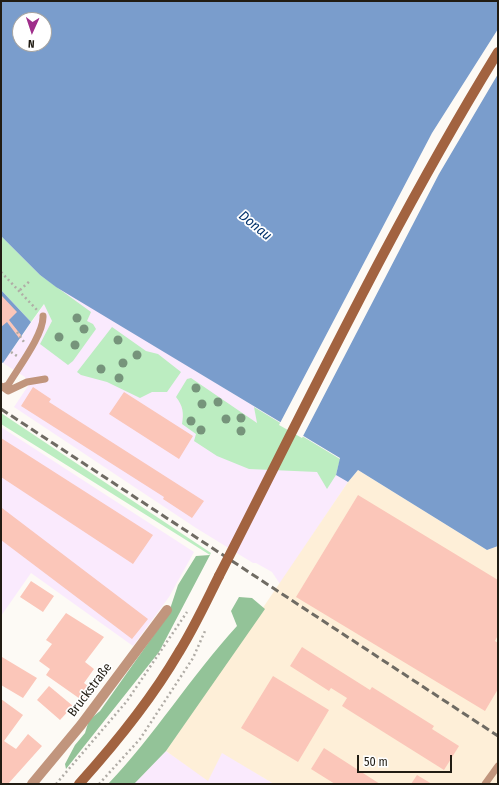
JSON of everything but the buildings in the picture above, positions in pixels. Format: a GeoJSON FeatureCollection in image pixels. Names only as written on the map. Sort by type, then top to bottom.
{"type":"FeatureCollection","features":[{"type":"Feature","properties":{"kind":"main road"},"geometry":{"type":"LineString","coordinates":[[79,784],[126,729],[154,691],[179,652],[398,226],[448,135],[498,52]]}},
{"type":"Feature","properties":{"kind":"street","name":"Bruckstraße"},"geometry":{"type":"LineString","coordinates":[[32,784],[81,725],[167,610]]}},
{"type":"Feature","properties":{"kind":"lane"},"geometry":{"type":"LineString","coordinates":[[2,387],[8,385],[43,327],[43,316]]}},
{"type":"Feature","properties":{"kind":"lane"},"geometry":{"type":"LineString","coordinates":[[2,387],[8,391],[27,382],[45,379]]}},
{"type":"Feature","properties":{"kind":"lane"},"geometry":{"type":"LineString","coordinates":[[485,784],[498,766]]}},
{"type":"Feature","properties":{"kind":"path"},"geometry":{"type":"LineString","coordinates":[[1,273],[20,290],[43,316]]}},
{"type":"Feature","properties":{"kind":"path"},"geometry":{"type":"LineString","coordinates":[[20,290],[31,280]]}},
{"type":"Feature","properties":{"kind":"path"},"geometry":{"type":"LineString","coordinates":[[17,332],[21,338]]}},
{"type":"Feature","properties":{"kind":"path"},"geometry":{"type":"LineString","coordinates":[[56,784],[127,701],[165,647],[190,607]]}},
{"type":"Feature","properties":{"kind":"shaded area"},"geometry":{"type":"Polygon","coordinates":[[[57,286],[340,459],[336,475],[348,482],[280,584],[272,572],[256,563],[253,563],[196,528],[14,407],[28,386],[25,377],[3,363],[57,286]]]}},
{"type":"Feature","properties":{"kind":"shaded area"},"geometry":{"type":"Polygon","coordinates":[[[1,427],[194,552],[169,597],[133,646],[31,573],[1,616],[1,427]]]}},
{"type":"Feature","properties":{"kind":"shaded area"},"geometry":{"type":"Polygon","coordinates":[[[358,470],[487,550],[498,546],[498,784],[274,784],[222,753],[208,781],[166,751],[348,482],[358,470]]]}},
{"type":"Feature","properties":{"kind":"shaded area"},"geometry":{"type":"Polygon","coordinates":[[[166,751],[208,780],[222,752],[274,784],[134,784],[166,751]]]}},
{"type":"Feature","properties":{"kind":"green space"},"geometry":{"type":"Polygon","coordinates":[[[1,236],[40,275],[91,312],[87,321],[93,324],[96,329],[73,361],[68,365],[40,344],[52,321],[44,304],[31,322],[1,290],[1,236]]]}},
{"type":"Feature","properties":{"kind":"green space"},"geometry":{"type":"Polygon","coordinates":[[[112,327],[146,351],[158,354],[181,372],[167,392],[152,392],[140,398],[107,382],[81,375],[77,372],[112,327]]]}},
{"type":"Feature","properties":{"kind":"green space"},"geometry":{"type":"Polygon","coordinates":[[[191,378],[257,423],[254,407],[340,459],[336,475],[327,489],[317,472],[249,469],[217,456],[194,441],[196,434],[182,424],[182,410],[176,397],[187,379],[191,378]]]}},
{"type":"Feature","properties":{"kind":"green space"},"geometry":{"type":"Polygon","coordinates":[[[1,413],[211,553],[210,555],[1,424],[1,413]]]}},
{"type":"Feature","properties":{"kind":"green space"},"geometry":{"type":"Polygon","coordinates":[[[210,555],[159,652],[66,769],[65,764],[75,745],[85,733],[89,720],[100,711],[168,615],[178,585],[196,556],[210,555]]]}},
{"type":"Feature","properties":{"kind":"green space"},"geometry":{"type":"Polygon","coordinates":[[[239,597],[252,598],[265,609],[166,751],[134,784],[108,784],[142,746],[204,665],[237,626],[231,611],[239,597]]]}},
{"type":"Feature","properties":{"kind":"water","name":"Donau"},"geometry":{"type":"Polygon","coordinates":[[[1,1],[498,1],[498,546],[487,550],[358,470],[348,482],[336,475],[340,458],[56,287],[40,275],[1,236],[1,1]]]}},
{"type":"Feature","properties":{"kind":"water"},"geometry":{"type":"Polygon","coordinates":[[[1,290],[31,322],[3,363],[1,362],[1,290]]]}},
{"type":"Feature","properties":{"kind":"pier"},"geometry":{"type":"Polygon","coordinates":[[[498,29],[498,74],[439,174],[302,438],[279,425],[432,133],[498,29]]]}},
{"type":"Feature","properties":{"kind":"railway"},"geometry":{"type":"LineString","coordinates":[[1,409],[498,736]]}}]}
